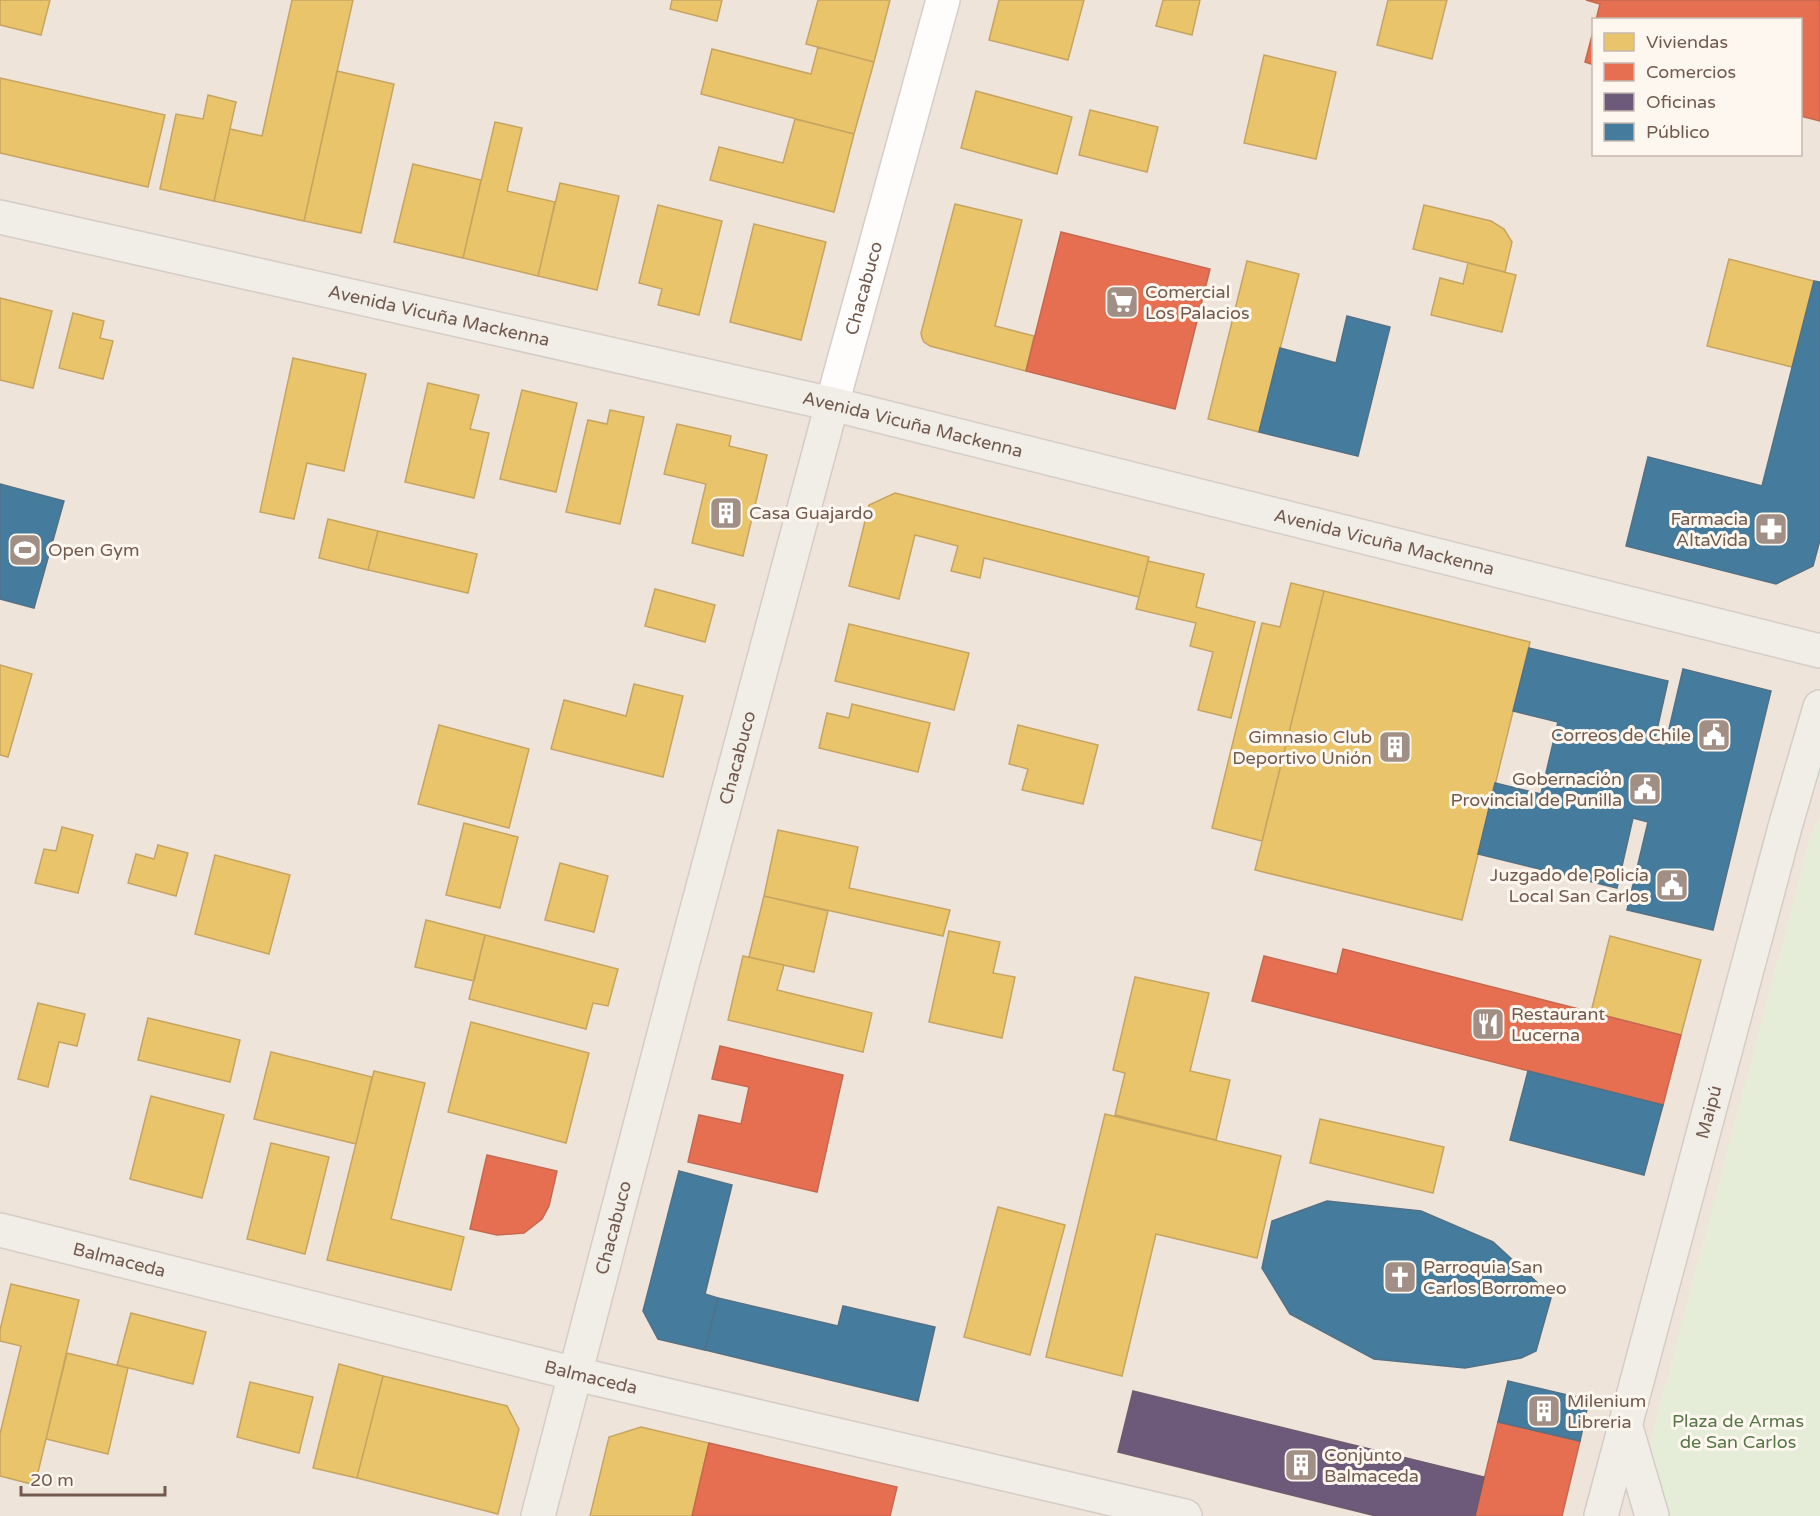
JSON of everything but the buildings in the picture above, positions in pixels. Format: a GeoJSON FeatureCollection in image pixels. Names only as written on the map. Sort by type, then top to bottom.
{"type":"FeatureCollection","features":[{"type":"Feature","properties":{"kind":"main road","name":"Avenida Vicuña Mackenna"},"geometry":{"type":"LineString","coordinates":[[0,217],[832,404],[1820,651]]}},
{"type":"Feature","properties":{"kind":"main road","name":"Chacabuco"},"geometry":{"type":"LineString","coordinates":[[538,1516],[832,404]]}},
{"type":"Feature","properties":{"kind":"main road","name":"Maipú"},"geometry":{"type":"LineString","coordinates":[[1601,1516],[1785,826],[1820,707]]}},
{"type":"Feature","properties":{"kind":"main road"},"geometry":{"type":"LineString","coordinates":[[1785,826],[1820,782]]}},
{"type":"Feature","properties":{"kind":"main road","name":"Balmaceda"},"geometry":{"type":"LineString","coordinates":[[0,1230],[576,1374],[1185,1516]]}},
{"type":"Feature","properties":{"kind":"main road"},"geometry":{"type":"LineString","coordinates":[[1626,1425],[1652,1516]]}},
{"type":"Feature","properties":{"kind":"street","name":"Chacabuco"},"geometry":{"type":"LineString","coordinates":[[832,404],[943,0]]}},
{"type":"Feature","properties":{"kind":"shaded area"},"geometry":{"type":"Polygon","coordinates":[[[0,0],[1820,0],[1820,1516],[0,1516],[0,0]]]}},
{"type":"Feature","properties":{"kind":"green space","name":"Plaza de Armas de San Carlos"},"geometry":{"type":"Polygon","coordinates":[[[1820,814],[1820,1516],[1669,1516],[1664,1504],[1650,1443],[1810,839],[1820,814]]]}},
{"type":"Feature","properties":{"kind":"place","name":"Comercial Los Palacios"},"geometry":{"type":"Point","coordinates":[1122,302]}},
{"type":"Feature","properties":{"kind":"place","name":"Casa Guajardo"},"geometry":{"type":"Point","coordinates":[726,513]}},
{"type":"Feature","properties":{"kind":"place","name":"Farmacia AltaVida"},"geometry":{"type":"Point","coordinates":[1771,529]}},
{"type":"Feature","properties":{"kind":"place","name":"Open Gym"},"geometry":{"type":"Point","coordinates":[25,550]}},
{"type":"Feature","properties":{"kind":"place","name":"Correos de Chile"},"geometry":{"type":"Point","coordinates":[1714,735]}},
{"type":"Feature","properties":{"kind":"place","name":"Gimnasio Club Deportivo Unión"},"geometry":{"type":"Point","coordinates":[1395,747]}},
{"type":"Feature","properties":{"kind":"place","name":"Gobernación Provincial de Punilla"},"geometry":{"type":"Point","coordinates":[1645,789]}},
{"type":"Feature","properties":{"kind":"place","name":"Juzgado de Policía Local San Carlos"},"geometry":{"type":"Point","coordinates":[1672,885]}},
{"type":"Feature","properties":{"kind":"place","name":"Restaurant Lucerna"},"geometry":{"type":"Point","coordinates":[1488,1024]}},
{"type":"Feature","properties":{"kind":"place","name":"Parroquia San Carlos Borromeo"},"geometry":{"type":"Point","coordinates":[1400,1277]}},
{"type":"Feature","properties":{"kind":"place","name":"Milenium Libreria"},"geometry":{"type":"Point","coordinates":[1544,1411]}},
{"type":"Feature","properties":{"kind":"place","name":"Conjunto Balmaceda"},"geometry":{"type":"Point","coordinates":[1301,1465]}}]}
